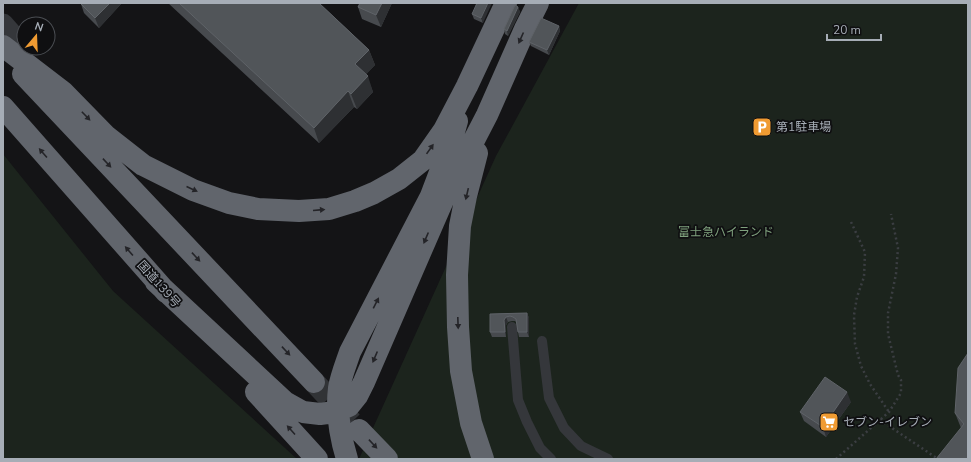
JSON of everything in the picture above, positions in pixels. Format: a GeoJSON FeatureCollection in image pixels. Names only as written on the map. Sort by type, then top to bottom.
{"type":"FeatureCollection","features":[{"type":"Feature","properties":{"kind":"highway"},"geometry":{"type":"LineString","coordinates":[[3,46],[63,92],[106,136],[143,165],[193,190],[229,203],[258,209],[300,211],[329,209],[374,193],[399,179],[423,160],[444,130],[467,86],[506,3]]}},
{"type":"Feature","properties":{"kind":"highway"},"geometry":{"type":"LineString","coordinates":[[156,282],[285,402],[303,412],[320,414],[349,406],[357,396],[443,200],[487,115],[538,3]]}},
{"type":"Feature","properties":{"kind":"highway"},"geometry":{"type":"LineString","coordinates":[[3,53],[314,382]]}},
{"type":"Feature","properties":{"kind":"highway"},"geometry":{"type":"LineString","coordinates":[[347,459],[340,429],[338,404],[344,369],[350,352],[431,196],[450,146],[467,86]]}},
{"type":"Feature","properties":{"kind":"highway","name":"国道139号"},"geometry":{"type":"LineString","coordinates":[[3,107],[156,282],[317,459]]}},
{"type":"Feature","properties":{"kind":"highway"},"geometry":{"type":"LineString","coordinates":[[483,459],[471,423],[462,371],[458,327],[457,274],[460,226],[466,196],[487,115]]}},
{"type":"Feature","properties":{"kind":"highway"},"geometry":{"type":"LineString","coordinates":[[359,430],[387,459]]}},
{"type":"Feature","properties":{"kind":"street"},"geometry":{"type":"LineString","coordinates":[[3,24],[16,39]]}},
{"type":"Feature","properties":{"kind":"street"},"geometry":{"type":"LineString","coordinates":[[31,56],[63,92]]}},
{"type":"Feature","properties":{"kind":"lane"},"geometry":{"type":"LineString","coordinates":[[512,327],[518,400],[540,448],[551,459]]}},
{"type":"Feature","properties":{"kind":"lane"},"geometry":{"type":"LineString","coordinates":[[542,341],[549,398],[564,428],[581,446],[608,459]]}},
{"type":"Feature","properties":{"kind":"path"},"geometry":{"type":"LineString","coordinates":[[836,459],[889,412],[901,393],[901,380],[898,375],[888,334],[888,313],[896,274],[898,248],[891,214]]}},
{"type":"Feature","properties":{"kind":"path"},"geometry":{"type":"LineString","coordinates":[[851,222],[864,252],[864,277],[857,297],[854,315],[855,344],[861,366],[870,384],[889,412]]}},
{"type":"Feature","properties":{"kind":"path"},"geometry":{"type":"LineString","coordinates":[[880,420],[938,459]]}},
{"type":"Feature","properties":{"kind":"green space","name":"富士急ハイランド"},"geometry":{"type":"Polygon","coordinates":[[[579,3],[968,3],[968,459],[359,459],[496,156],[579,3]]]}},
{"type":"Feature","properties":{"kind":"green space"},"geometry":{"type":"Polygon","coordinates":[[[3,154],[113,291],[297,459],[3,459],[3,154]]]}},
{"type":"Feature","properties":{"kind":"building"},"geometry":{"type":"Polygon","coordinates":[[[110,3],[95,18],[81,4],[110,3]]]}},
{"type":"Feature","properties":{"kind":"building"},"geometry":{"type":"Polygon","coordinates":[[[179,3],[319,3],[369,50],[355,64],[368,76],[351,94],[348,91],[314,128],[179,3]]]}},
{"type":"Feature","properties":{"kind":"building"},"geometry":{"type":"Polygon","coordinates":[[[360,3],[382,3],[376,15],[358,7],[360,3]]]}},
{"type":"Feature","properties":{"kind":"building"},"geometry":{"type":"Polygon","coordinates":[[[477,3],[488,3],[481,18],[472,14],[477,3]]]}},
{"type":"Feature","properties":{"kind":"building"},"geometry":{"type":"Polygon","coordinates":[[[515,5],[518,7],[507,31],[504,29],[515,5]]]}},
{"type":"Feature","properties":{"kind":"building"},"geometry":{"type":"Polygon","coordinates":[[[541,18],[559,26],[547,50],[529,42],[541,18]]]}},
{"type":"Feature","properties":{"kind":"building"},"geometry":{"type":"Polygon","coordinates":[[[527,313],[527,332],[518,332],[516,319],[510,316],[506,317],[504,320],[505,332],[490,332],[490,314],[527,313]]]}},
{"type":"Feature","properties":{"kind":"building"},"geometry":{"type":"Polygon","coordinates":[[[968,353],[968,459],[936,459],[964,424],[955,413],[958,368],[968,353]]]}},
{"type":"Feature","properties":{"kind":"building"},"geometry":{"type":"Polygon","coordinates":[[[825,377],[847,392],[823,427],[800,412],[825,377]]]}},
{"type":"Feature","properties":{"kind":"tunnel"},"geometry":{"type":"LineString","coordinates":[[314,382],[359,430]]}},
{"type":"Feature","properties":{"kind":"place","name":"第1駐車場"},"geometry":{"type":"Point","coordinates":[762,127]}},
{"type":"Feature","properties":{"kind":"place","name":"セブン-イレブン"},"geometry":{"type":"Point","coordinates":[829,422]}}]}
